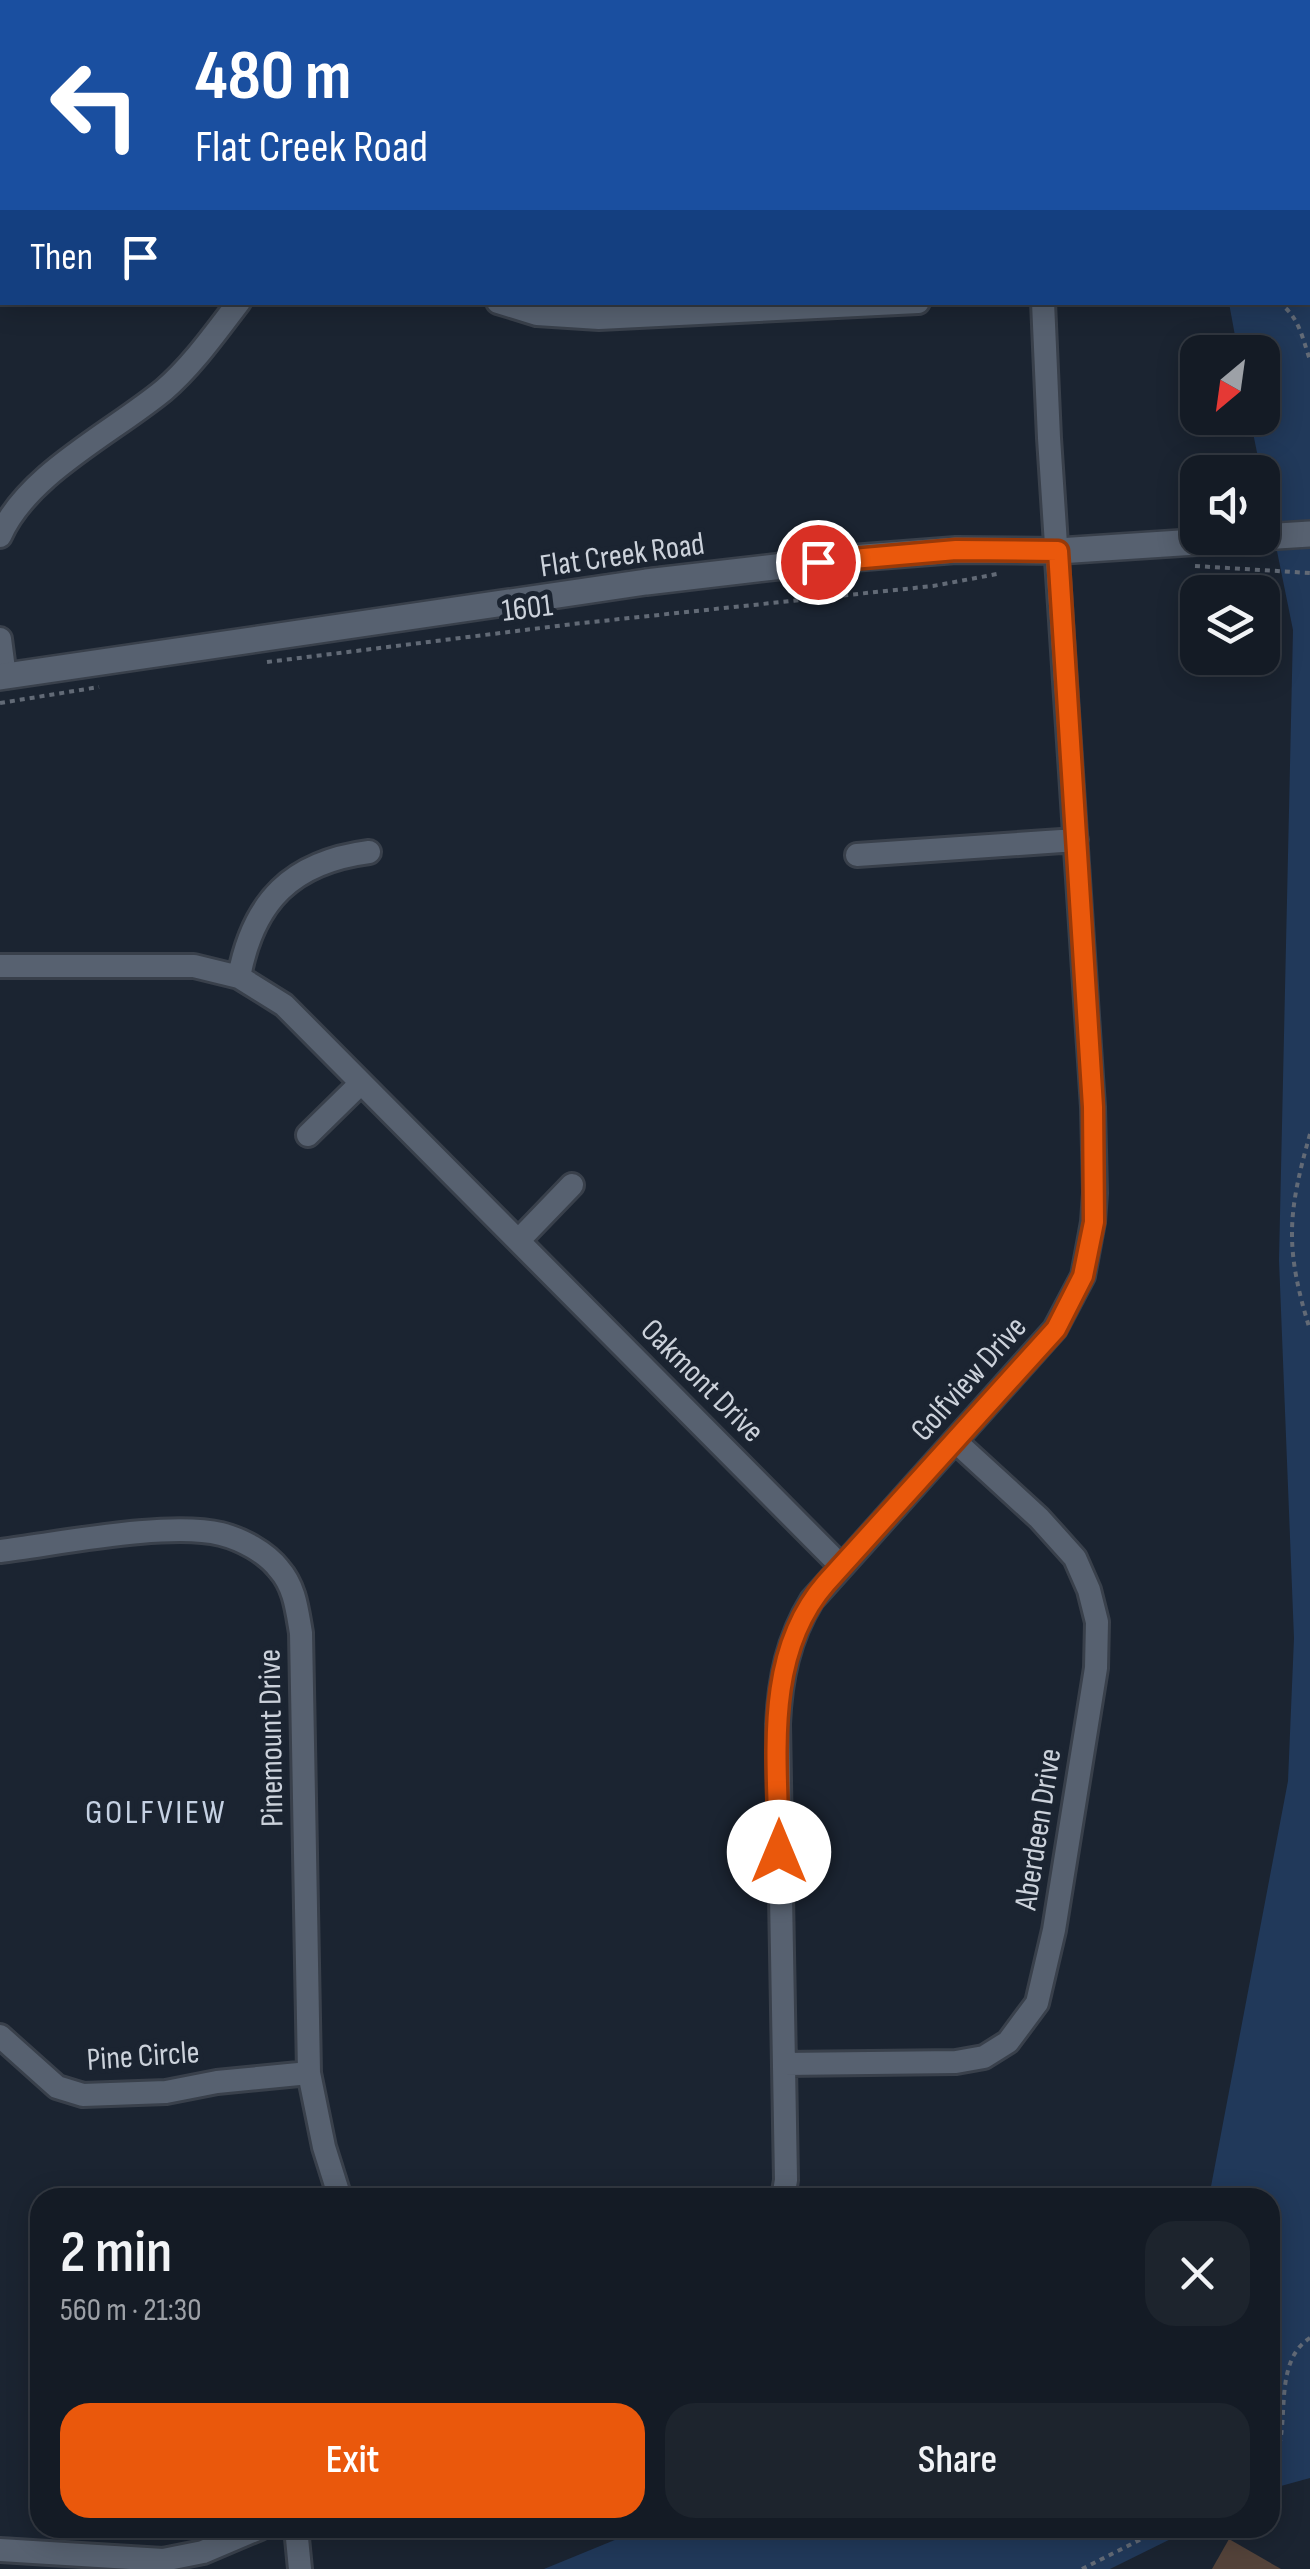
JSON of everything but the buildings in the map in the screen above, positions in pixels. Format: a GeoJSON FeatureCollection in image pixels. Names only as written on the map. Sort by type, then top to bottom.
{"type":"FeatureCollection","features":[{"type":"Feature","properties":{"kind":"street"},"geometry":{"type":"LineString","coordinates":[[0,536],[16,506],[44,478],[166,387],[235,305]]}},
{"type":"Feature","properties":{"kind":"street"},"geometry":{"type":"LineString","coordinates":[[508,305],[537,314],[599,318],[858,305]]}},
{"type":"Feature","properties":{"kind":"street","name":"Golfview Drive"},"geometry":{"type":"LineString","coordinates":[[784,2188],[780,1689],[790,1642],[802,1615],[842,1566],[1056,1329],[1083,1276],[1096,1193],[1043,305]]}},
{"type":"Feature","properties":{"kind":"street","name":"Flat Creek Road"},"geometry":{"type":"LineString","coordinates":[[1280,536],[1310,534]]}},
{"type":"Feature","properties":{"kind":"street","name":"Flat Creek Road"},"geometry":{"type":"LineString","coordinates":[[2,677],[665,580],[852,558],[956,550],[1058,551],[1180,543]]}},
{"type":"Feature","properties":{"kind":"street"},"geometry":{"type":"LineString","coordinates":[[0,638],[2,677]]}},
{"type":"Feature","properties":{"kind":"street"},"geometry":{"type":"LineString","coordinates":[[857,855],[1076,840]]}},
{"type":"Feature","properties":{"kind":"street"},"geometry":{"type":"LineString","coordinates":[[239,977],[244,946],[263,909],[300,872],[342,856],[369,852]]}},
{"type":"Feature","properties":{"kind":"street","name":"Oakmont Drive"},"geometry":{"type":"LineString","coordinates":[[0,966],[194,966],[239,977],[284,1005],[842,1566]]}},
{"type":"Feature","properties":{"kind":"street"},"geometry":{"type":"LineString","coordinates":[[308,1135],[360,1084]]}},
{"type":"Feature","properties":{"kind":"street"},"geometry":{"type":"LineString","coordinates":[[519,1240],[572,1185]]}},
{"type":"Feature","properties":{"kind":"street","name":"Aberdeen Drive"},"geometry":{"type":"LineString","coordinates":[[784,2064],[956,2062],[984,2058],[1008,2042],[1037,2003],[1054,1930],[1094,1684],[1097,1622],[1089,1590],[1074,1558],[1039,1518],[955,1441]]}},
{"type":"Feature","properties":{"kind":"street","name":"Pinemount Drive"},"geometry":{"type":"LineString","coordinates":[[0,1551],[161,1531],[220,1534],[250,1545],[280,1568],[295,1596],[301,1633],[309,2072],[337,2188]]}},
{"type":"Feature","properties":{"kind":"street","name":"Pine Circle"},"geometry":{"type":"LineString","coordinates":[[0,2036],[57,2087],[83,2095],[166,2092],[309,2072]]}},
{"type":"Feature","properties":{"kind":"street"},"geometry":{"type":"LineString","coordinates":[[0,2550],[163,2560],[202,2552],[236,2538]]}},
{"type":"Feature","properties":{"kind":"street"},"geometry":{"type":"LineString","coordinates":[[297,2538],[300,2569]]}},
{"type":"Feature","properties":{"kind":"path"},"geometry":{"type":"LineString","coordinates":[[1281,305],[1298,323],[1310,360]]}},
{"type":"Feature","properties":{"kind":"path","name":"1601"},"geometry":{"type":"LineString","coordinates":[[251,664],[609,620],[933,586],[1005,573]]}},
{"type":"Feature","properties":{"kind":"path"},"geometry":{"type":"LineString","coordinates":[[0,703],[111,685]]}},
{"type":"Feature","properties":{"kind":"path"},"geometry":{"type":"LineString","coordinates":[[1310,1134],[1290,1219],[1290,1253],[1310,1330]]}},
{"type":"Feature","properties":{"kind":"path"},"geometry":{"type":"LineString","coordinates":[[1280,2434],[1287,2376],[1294,2354],[1310,2338]]}},
{"type":"Feature","properties":{"kind":"path"},"geometry":{"type":"LineString","coordinates":[[1082,2569],[1144,2538]]}},
{"type":"Feature","properties":{"kind":"shaded area"},"geometry":{"type":"Polygon","coordinates":[[[1229,305],[1310,305],[1310,2478],[1280,2486],[1280,2188],[1211,2188],[1288,1781],[1294,1638],[1279,1260],[1293,630],[1278,555],[1280,455],[1258,455],[1253,435],[1280,435],[1280,335],[1235,335],[1229,305]]]}},
{"type":"Feature","properties":{"kind":"shaded area"},"geometry":{"type":"Polygon","coordinates":[[[620,2538],[1173,2538],[1110,2569],[544,2569],[620,2538]]]}},
{"type":"Feature","properties":{"kind":"district","name":"GOLFVIEW"},"geometry":{"type":"Point","coordinates":[156,1811]}},
{"type":"Feature","properties":{"kind":"route"},"geometry":{"type":"LineString","coordinates":[[779,1852],[780,1689],[790,1642],[802,1615],[826,1583],[1056,1329],[1083,1276],[1096,1193],[1058,551],[956,550],[818,562]]}}]}
